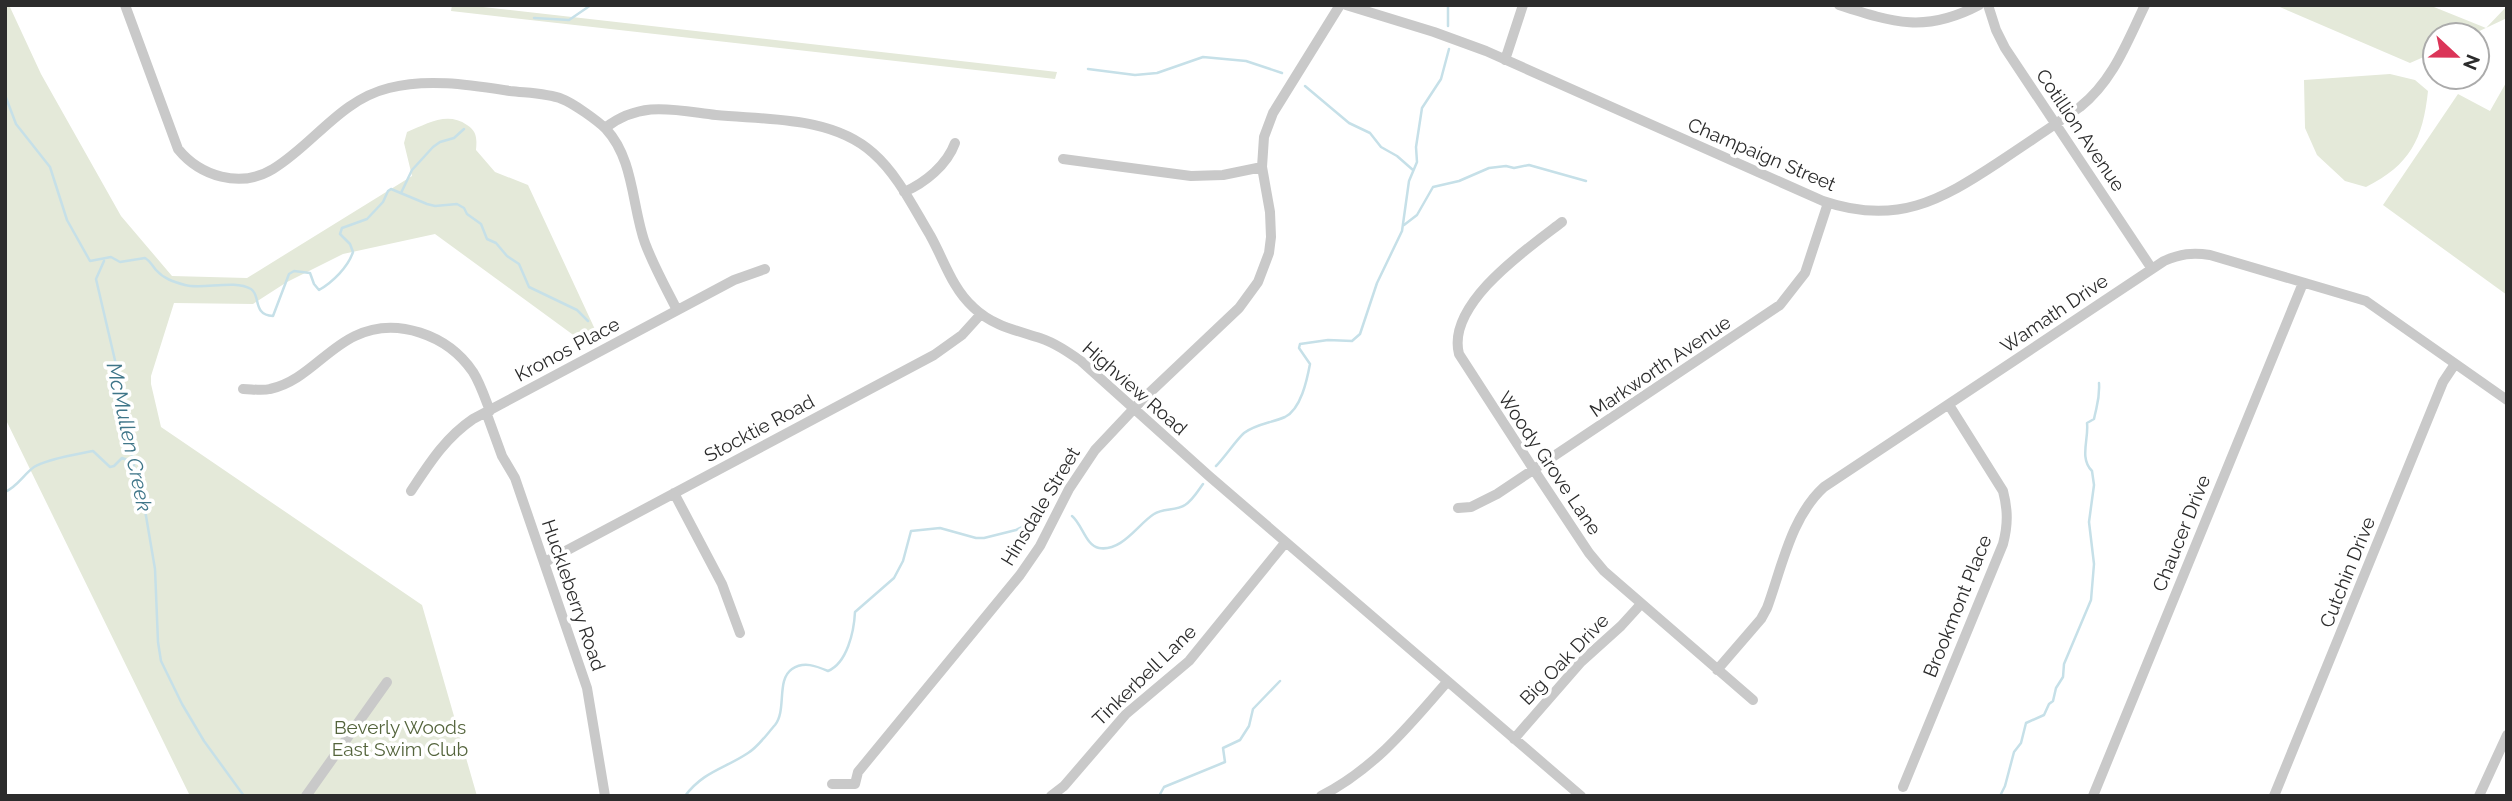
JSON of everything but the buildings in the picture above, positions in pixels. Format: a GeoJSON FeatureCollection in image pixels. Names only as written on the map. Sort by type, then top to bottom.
{"type":"FeatureCollection","features":[{"type":"Feature","properties":{"kind":"street"},"geometry":{"type":"LineString","coordinates":[[125,5],[178,149],[188,161],[204,171],[230,179],[257,176],[272,169],[340,111],[387,88],[421,82],[473,85],[562,99],[605,128],[625,164],[645,242],[677,310]]}},
{"type":"Feature","properties":{"kind":"street","name":"Hinsdale Street"},"geometry":{"type":"LineString","coordinates":[[855,784],[858,772],[1020,575],[1040,546],[1079,471],[1095,450],[1133,408],[1239,308],[1258,282],[1269,253],[1271,237],[1270,212],[1262,167],[1264,137],[1270,121],[1340,5]]}},
{"type":"Feature","properties":{"kind":"street","name":"Champaign Street"},"geometry":{"type":"LineString","coordinates":[[1346,5],[1449,37],[1505,60],[1828,203],[1856,210],[1876,211],[1923,204],[1961,187],[2080,107],[2104,83],[2145,5]]}},
{"type":"Feature","properties":{"kind":"street"},"geometry":{"type":"LineString","coordinates":[[1505,60],[1523,5]]}},
{"type":"Feature","properties":{"kind":"street"},"geometry":{"type":"LineString","coordinates":[[1839,5],[1887,20],[1914,24],[1940,22],[1979,5]]}},
{"type":"Feature","properties":{"kind":"street","name":"Cotillion Avenue"},"geometry":{"type":"LineString","coordinates":[[1989,5],[2005,48],[2152,269]]}},
{"type":"Feature","properties":{"kind":"street","name":"Highview Road"},"geometry":{"type":"LineString","coordinates":[[605,128],[631,112],[658,109],[816,126],[845,135],[867,148],[892,174],[941,255],[952,280],[962,295],[981,314],[1002,327],[1040,338],[1081,361],[1285,543],[1581,796]]}},
{"type":"Feature","properties":{"kind":"street"},"geometry":{"type":"LineString","coordinates":[[904,192],[933,173],[947,159],[955,144]]}},
{"type":"Feature","properties":{"kind":"street"},"geometry":{"type":"LineString","coordinates":[[1063,159],[1191,176],[1223,175],[1262,167]]}},
{"type":"Feature","properties":{"kind":"street","name":"Markworth Avenue"},"geometry":{"type":"LineString","coordinates":[[1458,508],[1481,503],[1534,470],[1780,305],[1805,273],[1828,203]]}},
{"type":"Feature","properties":{"kind":"street","name":"Woody Grove Lane"},"geometry":{"type":"LineString","coordinates":[[1563,222],[1522,251],[1498,274],[1460,324],[1457,334],[1458,349],[1589,553],[1612,580],[1753,700]]}},
{"type":"Feature","properties":{"kind":"street","name":"Wamath Drive"},"geometry":{"type":"LineString","coordinates":[[1717,670],[1761,619],[1801,515],[1812,498],[2152,269],[2176,256],[2197,253],[2210,255],[2366,301],[2507,400]]}},
{"type":"Feature","properties":{"kind":"street","name":"Kronos Place"},"geometry":{"type":"LineString","coordinates":[[411,491],[454,433],[488,411],[734,279],[765,269]]}},
{"type":"Feature","properties":{"kind":"street","name":"Chaucer Drive"},"geometry":{"type":"LineString","coordinates":[[2093,796],[2303,283]]}},
{"type":"Feature","properties":{"kind":"street","name":"Stocktie Road"},"geometry":{"type":"LineString","coordinates":[[545,562],[934,355],[962,335],[981,314]]}},
{"type":"Feature","properties":{"kind":"street","name":"Huckleberry Road"},"geometry":{"type":"LineString","coordinates":[[243,389],[270,389],[317,365],[336,347],[357,335],[373,330],[400,328],[435,337],[449,346],[474,373],[502,456],[515,478],[587,688],[605,796]]}},
{"type":"Feature","properties":{"kind":"street","name":"Cutchin Drive"},"geometry":{"type":"LineString","coordinates":[[2274,796],[2443,382],[2455,363]]}},
{"type":"Feature","properties":{"kind":"street","name":"Brookmont Place"},"geometry":{"type":"LineString","coordinates":[[1903,787],[2006,530],[2007,504],[2003,491],[1949,405]]}},
{"type":"Feature","properties":{"kind":"street"},"geometry":{"type":"LineString","coordinates":[[674,493],[722,584],[740,633]]}},
{"type":"Feature","properties":{"kind":"street","name":"Tinkerbell Lane"},"geometry":{"type":"LineString","coordinates":[[1051,796],[1064,786],[1126,714],[1189,660],[1285,543]]}},
{"type":"Feature","properties":{"kind":"street","name":"Big Oak Drive"},"geometry":{"type":"LineString","coordinates":[[1514,739],[1581,662],[1641,604]]}},
{"type":"Feature","properties":{"kind":"street"},"geometry":{"type":"LineString","coordinates":[[306,796],[387,681]]}},
{"type":"Feature","properties":{"kind":"street"},"geometry":{"type":"LineString","coordinates":[[1321,796],[1346,783],[1384,753],[1447,682]]}},
{"type":"Feature","properties":{"kind":"street"},"geometry":{"type":"LineString","coordinates":[[2479,796],[2507,735]]}},
{"type":"Feature","properties":{"kind":"street"},"geometry":{"type":"LineString","coordinates":[[832,784],[855,784],[858,793],[863,796]]}},
{"type":"Feature","properties":{"kind":"green space","name":"Beverly Woods East Swim Club"},"geometry":{"type":"Polygon","coordinates":[[[5,5],[9,5],[41,74],[121,216],[172,276],[247,278],[412,176],[404,143],[407,132],[437,120],[452,119],[470,127],[476,136],[476,150],[495,172],[528,185],[599,338],[587,345],[435,234],[343,254],[287,282],[253,304],[174,303],[151,376],[161,427],[422,605],[477,796],[190,796],[5,418],[5,5]]]}},
{"type":"Feature","properties":{"kind":"green space"},"geometry":{"type":"Polygon","coordinates":[[[452,5],[1057,72],[1055,79],[451,11],[452,5]]]}},
{"type":"Feature","properties":{"kind":"green space"},"geometry":{"type":"Polygon","coordinates":[[[2275,5],[2429,5],[2469,21],[2421,21],[2421,58],[2410,63],[2275,5]]]}},
{"type":"Feature","properties":{"kind":"green space"},"geometry":{"type":"Polygon","coordinates":[[[2507,6],[2507,18],[2491,26],[2507,6]]]}},
{"type":"Feature","properties":{"kind":"green space"},"geometry":{"type":"Polygon","coordinates":[[[2390,74],[2415,80],[2421,85],[2421,91],[2428,91],[2422,123],[2412,149],[2394,169],[2366,187],[2345,181],[2317,155],[2305,128],[2304,80],[2390,74]]]}},
{"type":"Feature","properties":{"kind":"green space"},"geometry":{"type":"Polygon","coordinates":[[[2507,81],[2507,295],[2383,205],[2458,94],[2490,111],[2507,81]]]}},
{"type":"Feature","properties":{"kind":"waterway"},"geometry":{"type":"LineString","coordinates":[[534,18],[569,20],[591,5]]}},
{"type":"Feature","properties":{"kind":"waterway"},"geometry":{"type":"LineString","coordinates":[[1448,5],[1448,26]]}},
{"type":"Feature","properties":{"kind":"waterway"},"geometry":{"type":"LineString","coordinates":[[1216,466],[1244,433],[1285,417],[1295,408],[1310,364],[1299,348],[1300,344],[1328,340],[1352,341],[1360,334],[1377,283],[1402,231],[1409,181],[1417,162],[1416,147],[1422,108],[1441,79],[1449,49]]}},
{"type":"Feature","properties":{"kind":"waterway"},"geometry":{"type":"LineString","coordinates":[[1088,69],[1135,75],[1157,73],[1203,57],[1246,61],[1282,73]]}},
{"type":"Feature","properties":{"kind":"waterway"},"geometry":{"type":"LineString","coordinates":[[1305,86],[1349,123],[1370,133],[1381,147],[1413,170]]}},
{"type":"Feature","properties":{"kind":"waterway"},"geometry":{"type":"LineString","coordinates":[[5,95],[16,124],[50,167],[67,220],[90,261],[111,257],[120,262],[145,258],[162,276],[181,284],[244,286],[254,292],[259,309],[266,315],[273,316],[289,274],[294,271],[310,273],[319,290],[339,274],[353,252],[350,244],[340,234],[342,228],[367,219],[391,189],[427,204],[457,204],[464,208],[467,214],[481,224],[487,239],[496,243],[507,256],[519,264],[529,287],[577,310],[588,321]]}},
{"type":"Feature","properties":{"kind":"waterway"},"geometry":{"type":"LineString","coordinates":[[401,193],[412,170],[433,147],[454,138],[464,129]]}},
{"type":"Feature","properties":{"kind":"waterway"},"geometry":{"type":"LineString","coordinates":[[1404,225],[1417,215],[1433,187],[1459,181],[1489,168],[1529,165],[1586,181]]}},
{"type":"Feature","properties":{"kind":"waterway","name":"McMullen Creek"},"geometry":{"type":"LineString","coordinates":[[104,261],[96,279],[121,386],[133,462],[145,510],[155,569],[161,661],[204,741],[244,796]]}},
{"type":"Feature","properties":{"kind":"waterway"},"geometry":{"type":"LineString","coordinates":[[2000,796],[2026,723],[2044,715],[2053,701],[2056,688],[2063,677],[2064,664],[2091,600],[2094,564],[2089,522],[2094,485],[2085,448],[2087,423],[2094,419],[2099,383]]}},
{"type":"Feature","properties":{"kind":"waterway"},"geometry":{"type":"LineString","coordinates":[[5,492],[34,467],[62,457],[93,451],[110,467],[122,458],[133,462]]}},
{"type":"Feature","properties":{"kind":"waterway"},"geometry":{"type":"LineString","coordinates":[[1072,516],[1091,543],[1099,548],[1107,548],[1122,542],[1154,514],[1185,505],[1203,484]]}},
{"type":"Feature","properties":{"kind":"waterway"},"geometry":{"type":"LineString","coordinates":[[685,796],[699,781],[748,753],[766,736],[779,719],[784,680],[792,669],[806,665],[828,671],[835,667],[845,654],[855,612],[894,578],[903,561],[911,531],[940,528],[984,538],[1016,530],[1037,520]]}},
{"type":"Feature","properties":{"kind":"waterway"},"geometry":{"type":"LineString","coordinates":[[1159,796],[1164,787],[1225,762],[1223,748],[1240,740],[1249,726],[1253,709],[1280,681]]}}]}
